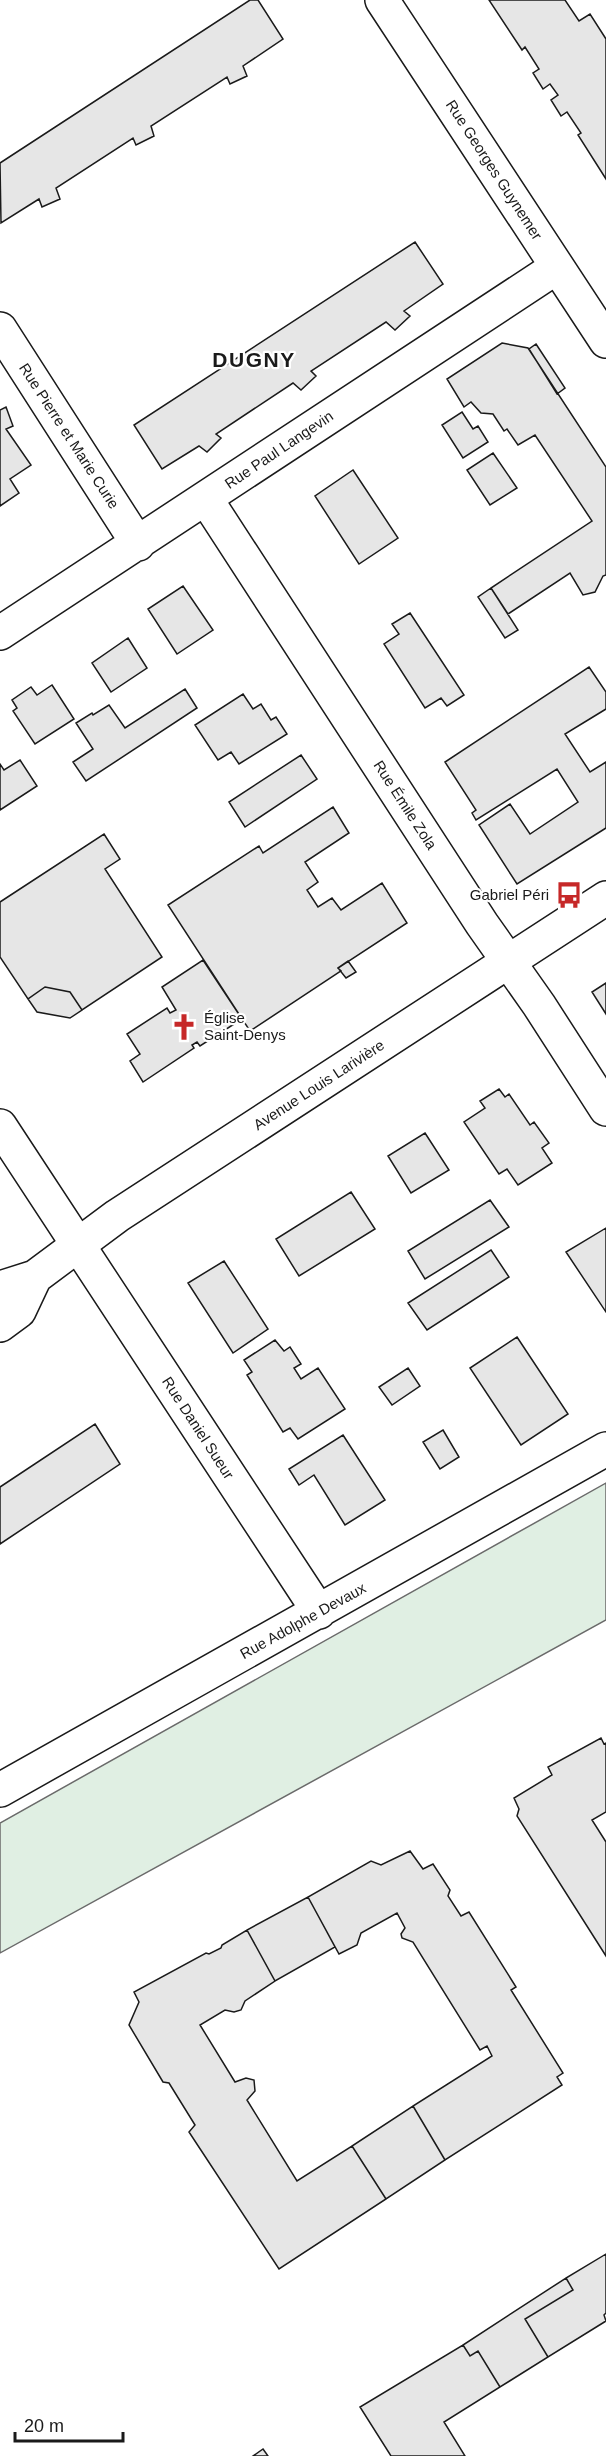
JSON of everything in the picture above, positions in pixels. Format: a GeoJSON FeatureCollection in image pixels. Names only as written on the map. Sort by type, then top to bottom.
{"type":"FeatureCollection","features":[{"type":"Feature","properties":{"kind":"street","name":"Rue Georges Guynemer"},"geometry":{"type":"LineString","coordinates":[[382,0],[606,341]]}},
{"type":"Feature","properties":{"kind":"street","name":"Rue Paul Langevin"},"geometry":{"type":"LineString","coordinates":[[0,633],[557,267]]}},
{"type":"Feature","properties":{"kind":"street","name":"Rue Pierre et Marie Curie"},"geometry":{"type":"LineString","coordinates":[[0,329],[138,544]]}},
{"type":"Feature","properties":{"kind":"street","name":"Rue Émile Zola"},"geometry":{"type":"LineString","coordinates":[[206,499],[606,1109]]}},
{"type":"Feature","properties":{"kind":"street","name":"Avenue Louis Larivière"},"geometry":{"type":"LineString","coordinates":[[0,1288],[35,1277],[77,1244],[606,898]]}},
{"type":"Feature","properties":{"kind":"street","name":"Rue Daniel Sueur"},"geometry":{"type":"LineString","coordinates":[[0,1126],[319,1612]]}},
{"type":"Feature","properties":{"kind":"street","name":"Avenue Louis Larivière"},"geometry":{"type":"LineString","coordinates":[[0,1325],[19,1311],[35,1277]]}},
{"type":"Feature","properties":{"kind":"street","name":"Rue Adolphe Devaux"},"geometry":{"type":"LineString","coordinates":[[0,1790],[606,1449]]}},
{"type":"Feature","properties":{"kind":"green space"},"geometry":{"type":"Polygon","coordinates":[[[606,1483],[606,1620],[0,1953],[0,1823],[606,1483]]]}},
{"type":"Feature","properties":{"kind":"building"},"geometry":{"type":"Polygon","coordinates":[[[250,0],[258,0],[283,39],[243,66],[247,76],[230,84],[227,77],[151,126],[154,136],[136,145],[133,138],[56,188],[60,199],[42,207],[39,199],[1,223],[0,163],[250,0]]]}},
{"type":"Feature","properties":{"kind":"building"},"geometry":{"type":"Polygon","coordinates":[[[489,0],[565,0],[579,21],[590,14],[606,39],[606,179],[578,135],[581,133],[567,112],[561,116],[551,100],[558,95],[550,84],[543,89],[533,73],[539,69],[525,47],[522,50],[489,0]]]}},
{"type":"Feature","properties":{"kind":"building"},"geometry":{"type":"Polygon","coordinates":[[[415,242],[443,284],[404,311],[410,316],[395,330],[386,322],[311,371],[316,376],[301,390],[293,383],[216,434],[221,438],[207,452],[199,446],[162,469],[134,425],[415,242]]]}},
{"type":"Feature","properties":{"kind":"building"},"geometry":{"type":"Polygon","coordinates":[[[502,343],[528,348],[606,467],[606,575],[603,576],[595,592],[583,595],[570,573],[508,614],[491,588],[592,521],[535,435],[518,445],[507,429],[504,431],[493,414],[481,413],[471,402],[464,407],[447,379],[502,343]]]}},
{"type":"Feature","properties":{"kind":"building"},"geometry":{"type":"Polygon","coordinates":[[[536,344],[565,388],[557,394],[529,349],[536,344]]]}},
{"type":"Feature","properties":{"kind":"building"},"geometry":{"type":"Polygon","coordinates":[[[6,407],[13,426],[6,429],[31,465],[10,479],[19,493],[0,506],[0,410],[6,407]]]}},
{"type":"Feature","properties":{"kind":"building"},"geometry":{"type":"Polygon","coordinates":[[[462,412],[473,429],[478,426],[488,442],[463,458],[442,425],[462,412]]]}},
{"type":"Feature","properties":{"kind":"building"},"geometry":{"type":"Polygon","coordinates":[[[493,453],[517,488],[490,505],[467,470],[493,453]]]}},
{"type":"Feature","properties":{"kind":"building"},"geometry":{"type":"Polygon","coordinates":[[[353,470],[398,538],[359,564],[315,496],[353,470]]]}},
{"type":"Feature","properties":{"kind":"building"},"geometry":{"type":"Polygon","coordinates":[[[183,586],[213,630],[177,654],[148,609],[183,586]]]}},
{"type":"Feature","properties":{"kind":"building"},"geometry":{"type":"Polygon","coordinates":[[[491,588],[518,630],[505,638],[478,597],[491,588]]]}},
{"type":"Feature","properties":{"kind":"building"},"geometry":{"type":"Polygon","coordinates":[[[410,613],[464,695],[447,706],[441,698],[425,708],[384,644],[399,634],[392,624],[410,613]]]}},
{"type":"Feature","properties":{"kind":"building"},"geometry":{"type":"Polygon","coordinates":[[[128,638],[147,668],[111,692],[92,663],[128,638]]]}},
{"type":"Feature","properties":{"kind":"building"},"geometry":{"type":"Polygon","coordinates":[[[589,667],[606,692],[606,709],[565,734],[590,772],[606,762],[606,828],[517,884],[479,825],[510,804],[530,834],[578,802],[557,769],[476,820],[472,813],[476,810],[445,762],[589,667]]]}},
{"type":"Feature","properties":{"kind":"building"},"geometry":{"type":"Polygon","coordinates":[[[52,685],[74,719],[35,744],[13,711],[17,708],[12,700],[31,687],[37,695],[52,685]]]}},
{"type":"Feature","properties":{"kind":"building"},"geometry":{"type":"Polygon","coordinates":[[[185,689],[197,708],[86,781],[73,762],[93,749],[76,723],[109,705],[125,728],[185,689]]]}},
{"type":"Feature","properties":{"kind":"building"},"geometry":{"type":"Polygon","coordinates":[[[243,694],[253,709],[261,704],[271,720],[276,717],[287,734],[239,764],[231,752],[218,760],[195,725],[243,694]]]}},
{"type":"Feature","properties":{"kind":"building"},"geometry":{"type":"Polygon","coordinates":[[[301,755],[317,779],[245,827],[229,802],[301,755]]]}},
{"type":"Feature","properties":{"kind":"building"},"geometry":{"type":"Polygon","coordinates":[[[20,760],[37,786],[0,810],[0,764],[4,770],[20,760]]]}},
{"type":"Feature","properties":{"kind":"building"},"geometry":{"type":"Polygon","coordinates":[[[333,807],[349,833],[305,862],[318,882],[307,890],[318,907],[332,898],[341,910],[382,883],[407,923],[338,968],[341,971],[250,1031],[168,905],[259,846],[263,853],[333,807]]]}},
{"type":"Feature","properties":{"kind":"building"},"geometry":{"type":"Polygon","coordinates":[[[104,834],[120,859],[105,869],[162,957],[82,1010],[70,992],[45,987],[28,999],[0,957],[0,902],[104,834]]]}},
{"type":"Feature","properties":{"kind":"building","name":"Église Saint-Denys"},"geometry":{"type":"Polygon","coordinates":[[[203,960],[242,1019],[200,1046],[197,1042],[192,1045],[194,1048],[143,1082],[130,1061],[140,1054],[127,1034],[167,1008],[170,1013],[176,1010],[162,987],[203,960]]]}},
{"type":"Feature","properties":{"kind":"building"},"geometry":{"type":"Polygon","coordinates":[[[348,961],[356,972],[346,978],[338,968],[348,961]]]}},
{"type":"Feature","properties":{"kind":"building"},"geometry":{"type":"Polygon","coordinates":[[[606,983],[606,1014],[592,992],[606,983]]]}},
{"type":"Feature","properties":{"kind":"building"},"geometry":{"type":"Polygon","coordinates":[[[45,987],[70,992],[82,1010],[70,1018],[37,1012],[28,999],[45,987]]]}},
{"type":"Feature","properties":{"kind":"building"},"geometry":{"type":"Polygon","coordinates":[[[499,1089],[505,1097],[509,1094],[530,1125],[534,1122],[549,1143],[542,1148],[552,1163],[518,1185],[507,1169],[499,1174],[464,1122],[485,1108],[480,1101],[499,1089]]]}},
{"type":"Feature","properties":{"kind":"building"},"geometry":{"type":"Polygon","coordinates":[[[425,1133],[449,1170],[411,1193],[388,1156],[425,1133]]]}},
{"type":"Feature","properties":{"kind":"building"},"geometry":{"type":"Polygon","coordinates":[[[351,1192],[375,1229],[299,1276],[276,1239],[351,1192]]]}},
{"type":"Feature","properties":{"kind":"building"},"geometry":{"type":"Polygon","coordinates":[[[490,1200],[509,1227],[425,1279],[408,1251],[490,1200]]]}},
{"type":"Feature","properties":{"kind":"building"},"geometry":{"type":"Polygon","coordinates":[[[606,1228],[606,1312],[566,1252],[606,1228]]]}},
{"type":"Feature","properties":{"kind":"building"},"geometry":{"type":"Polygon","coordinates":[[[491,1250],[509,1277],[427,1330],[408,1303],[491,1250]]]}},
{"type":"Feature","properties":{"kind":"building"},"geometry":{"type":"Polygon","coordinates":[[[224,1261],[268,1329],[233,1353],[188,1283],[224,1261]]]}},
{"type":"Feature","properties":{"kind":"building"},"geometry":{"type":"Polygon","coordinates":[[[517,1337],[568,1414],[521,1445],[470,1368],[517,1337]]]}},
{"type":"Feature","properties":{"kind":"building"},"geometry":{"type":"Polygon","coordinates":[[[275,1340],[284,1351],[290,1347],[301,1364],[294,1368],[301,1379],[318,1368],[345,1409],[298,1439],[290,1428],[283,1432],[247,1375],[252,1372],[244,1360],[275,1340]]]}},
{"type":"Feature","properties":{"kind":"building"},"geometry":{"type":"Polygon","coordinates":[[[408,1368],[420,1386],[392,1405],[379,1387],[408,1368]]]}},
{"type":"Feature","properties":{"kind":"building"},"geometry":{"type":"Polygon","coordinates":[[[95,1424],[120,1464],[0,1544],[0,1487],[95,1424]]]}},
{"type":"Feature","properties":{"kind":"building"},"geometry":{"type":"Polygon","coordinates":[[[443,1430],[459,1457],[440,1469],[423,1442],[443,1430]]]}},
{"type":"Feature","properties":{"kind":"building"},"geometry":{"type":"Polygon","coordinates":[[[343,1435],[385,1500],[345,1525],[314,1475],[299,1485],[289,1469],[343,1435]]]}},
{"type":"Feature","properties":{"kind":"building"},"geometry":{"type":"Polygon","coordinates":[[[601,1738],[604,1744],[606,1743],[606,1812],[592,1820],[606,1842],[606,1956],[517,1816],[519,1809],[514,1798],[552,1775],[548,1767],[601,1738]]]}},
{"type":"Feature","properties":{"kind":"building"},"geometry":{"type":"Polygon","coordinates":[[[410,1851],[423,1869],[433,1864],[450,1890],[448,1896],[461,1916],[469,1912],[516,1987],[511,1990],[563,2073],[557,2077],[562,2085],[445,2160],[413,2106],[492,2056],[487,2046],[480,2050],[413,1942],[402,1938],[401,1934],[405,1928],[397,1913],[361,1933],[357,1945],[339,1954],[308,1897],[371,1861],[381,1865],[410,1851]]]}},
{"type":"Feature","properties":{"kind":"building"},"geometry":{"type":"Polygon","coordinates":[[[308,1897],[335,1947],[275,1981],[247,1930],[308,1897]]]}},
{"type":"Feature","properties":{"kind":"building"},"geometry":{"type":"Polygon","coordinates":[[[247,1930],[275,1981],[245,2001],[241,2010],[234,2012],[225,2010],[200,2025],[235,2082],[246,2078],[254,2080],[255,2091],[247,2100],[297,2181],[352,2146],[386,2199],[279,2269],[189,2132],[195,2125],[169,2083],[163,2082],[129,2025],[139,2002],[134,1992],[206,1953],[209,1954],[221,1948],[222,1945],[247,1930]]]}},
{"type":"Feature","properties":{"kind":"building"},"geometry":{"type":"Polygon","coordinates":[[[413,2106],[445,2160],[386,2199],[352,2146],[413,2106]]]}},
{"type":"Feature","properties":{"kind":"building"},"geometry":{"type":"Polygon","coordinates":[[[606,2254],[606,2313],[604,2315],[606,2321],[548,2357],[525,2319],[573,2290],[566,2278],[606,2254]]]}},
{"type":"Feature","properties":{"kind":"building"},"geometry":{"type":"Polygon","coordinates":[[[566,2278],[573,2290],[525,2319],[548,2357],[500,2387],[478,2351],[470,2356],[463,2345],[566,2278]]]}},
{"type":"Feature","properties":{"kind":"building"},"geometry":{"type":"Polygon","coordinates":[[[463,2345],[470,2356],[478,2351],[500,2387],[444,2422],[465,2456],[391,2456],[360,2407],[463,2345]]]}},
{"type":"Feature","properties":{"kind":"building"},"geometry":{"type":"Polygon","coordinates":[[[263,2449],[268,2456],[253,2456],[263,2449]]]}},
{"type":"Feature","properties":{"kind":"place","name":"Gabriel Péri"},"geometry":{"type":"Point","coordinates":[569,895]}},
{"type":"Feature","properties":{"kind":"place","name":"Église Saint-Denys"},"geometry":{"type":"Point","coordinates":[184,1027]}},
{"type":"Feature","properties":{"kind":"district","name":"DUGNY"},"geometry":{"type":"Point","coordinates":[254,360]}}]}
